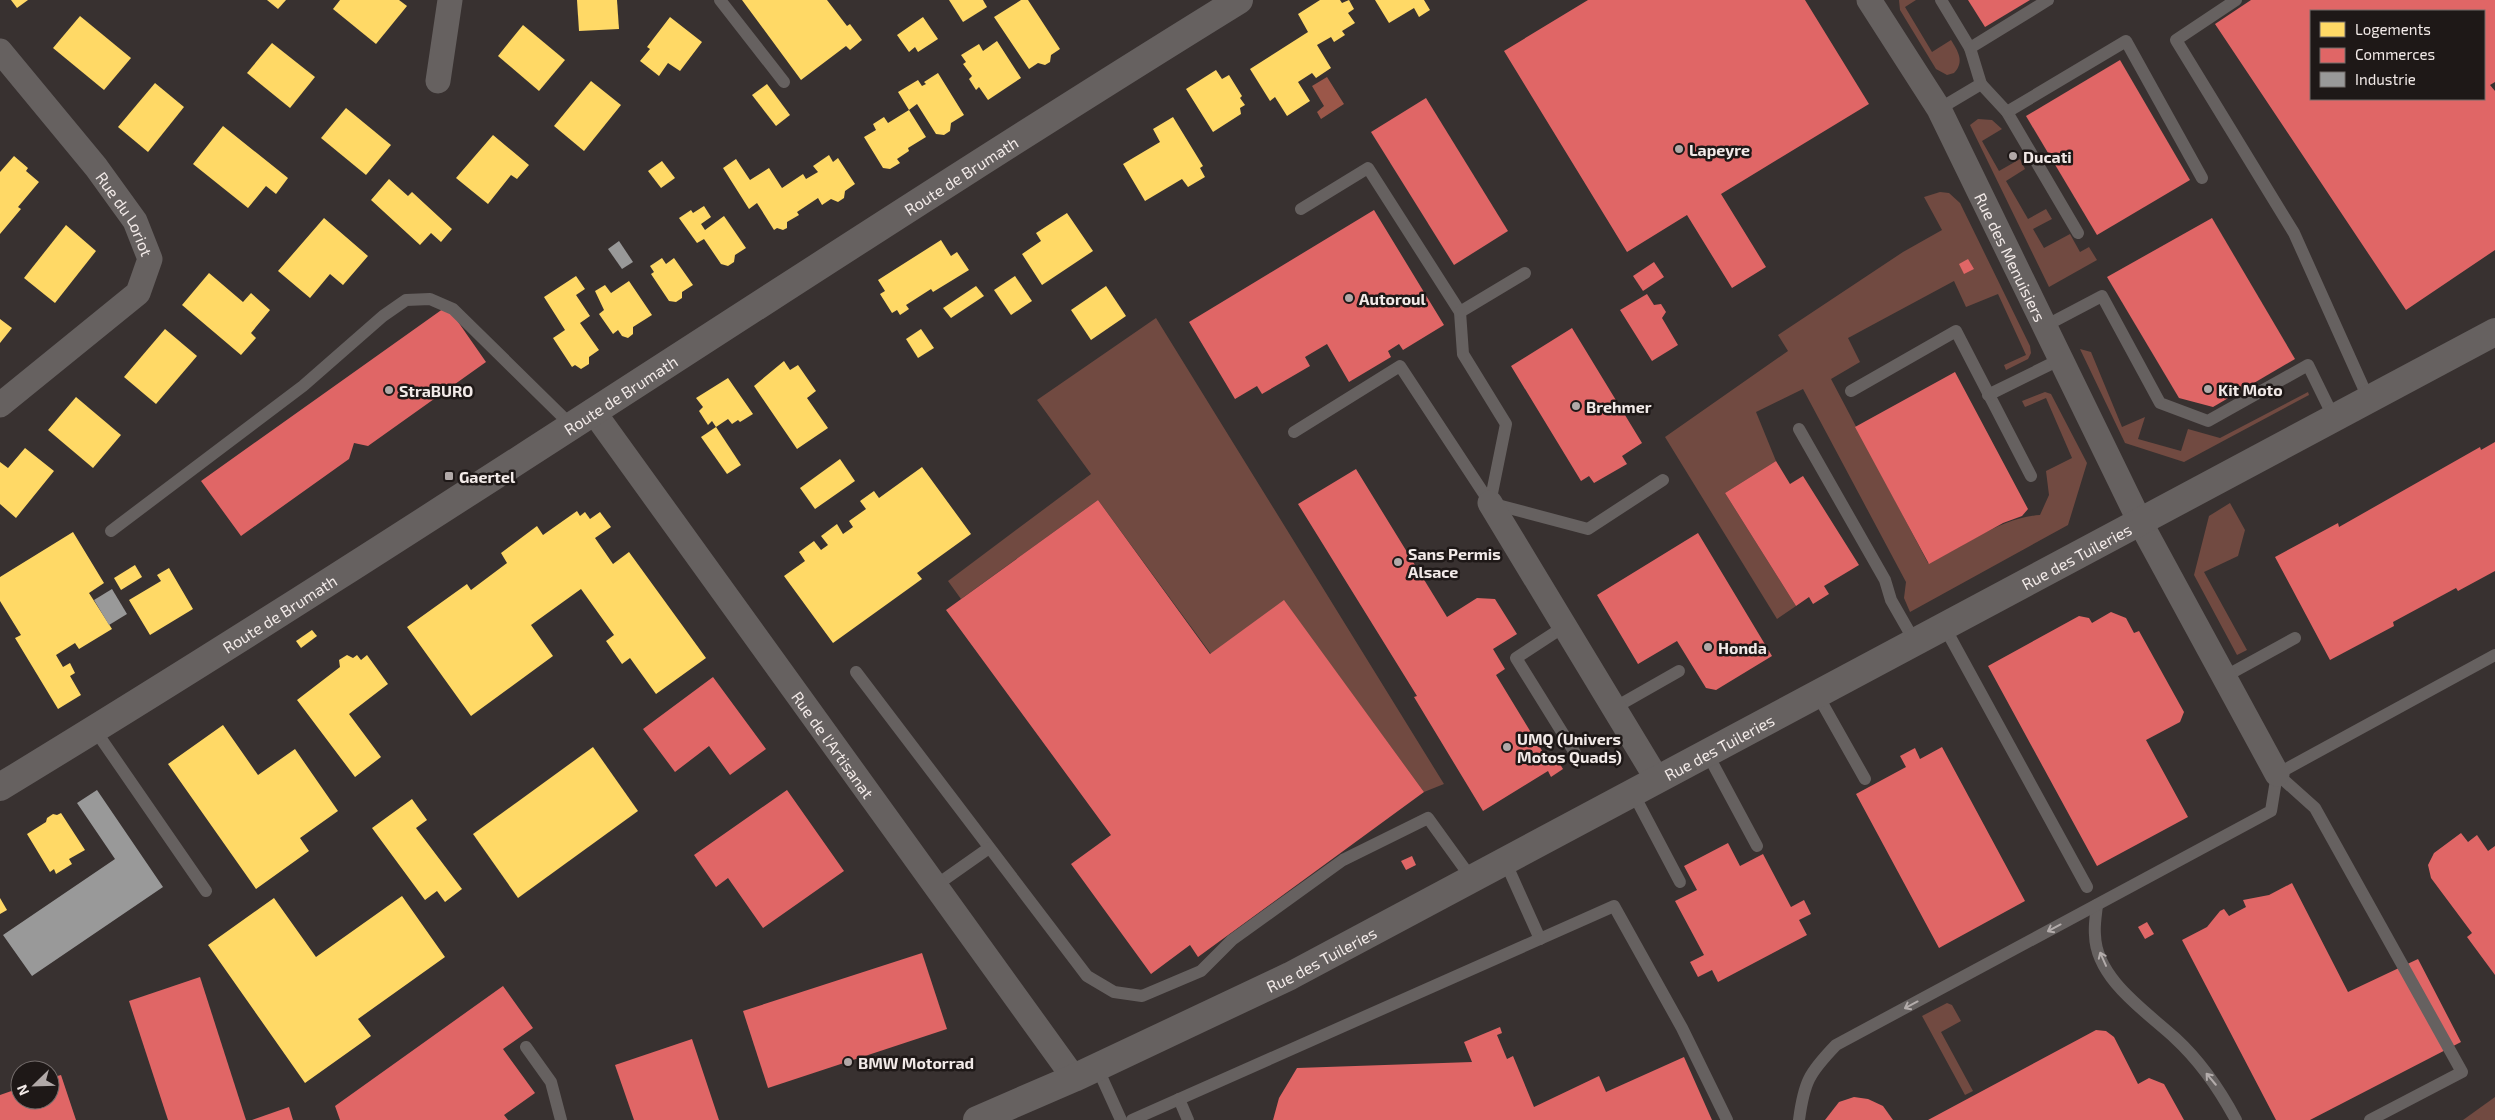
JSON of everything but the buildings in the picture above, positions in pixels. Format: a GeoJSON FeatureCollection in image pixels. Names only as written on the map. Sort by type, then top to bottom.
{"type":"FeatureCollection","features":[{"type":"Feature","properties":{"kind":"street"},"geometry":{"type":"LineString","coordinates":[[438,81],[450,0]]}},
{"type":"Feature","properties":{"kind":"street","name":"Route de Brumath"},"geometry":{"type":"LineString","coordinates":[[0,787],[219,653],[1040,123],[1239,0]]}},
{"type":"Feature","properties":{"kind":"street","name":"Rue des Menuisiers"},"geometry":{"type":"LineString","coordinates":[[1869,0],[1939,109],[2140,522],[2277,774]]}},
{"type":"Feature","properties":{"kind":"street","name":"Rue du Loriot"},"geometry":{"type":"LineString","coordinates":[[0,51],[96,167],[135,221],[150,259],[138,293],[0,405]]}},
{"type":"Feature","properties":{"kind":"street","name":"Rue des Tuileries"},"geometry":{"type":"LineString","coordinates":[[976,1120],[1086,1073],[1290,976],[2495,332]]}},
{"type":"Feature","properties":{"kind":"street","name":"Rue de l'Artisanat"},"geometry":{"type":"LineString","coordinates":[[582,418],[936,886],[1086,1073]]}},
{"type":"Feature","properties":{"kind":"street","name":"Rue des Tuileries"},"geometry":{"type":"LineString","coordinates":[[1490,502],[1657,779]]}},
{"type":"Feature","properties":{"kind":"lane"},"geometry":{"type":"LineString","coordinates":[[720,0],[784,82]]}},
{"type":"Feature","properties":{"kind":"lane"},"geometry":{"type":"LineString","coordinates":[[1941,0],[1970,48],[1981,84],[2007,112],[2078,233]]}},
{"type":"Feature","properties":{"kind":"lane"},"geometry":{"type":"LineString","coordinates":[[1970,48],[2048,0]]}},
{"type":"Feature","properties":{"kind":"lane"},"geometry":{"type":"LineString","coordinates":[[2236,0],[2176,40],[2294,233],[2368,400]]}},
{"type":"Feature","properties":{"kind":"lane"},"geometry":{"type":"LineString","coordinates":[[2007,112],[2126,41],[2202,178]]}},
{"type":"Feature","properties":{"kind":"lane"},"geometry":{"type":"LineString","coordinates":[[1939,109],[1981,84]]}},
{"type":"Feature","properties":{"kind":"lane"},"geometry":{"type":"LineString","coordinates":[[1301,209],[1368,168],[1460,312],[1463,354],[1506,424],[1490,502]]}},
{"type":"Feature","properties":{"kind":"lane"},"geometry":{"type":"LineString","coordinates":[[1460,312],[1525,272]]}},
{"type":"Feature","properties":{"kind":"lane"},"geometry":{"type":"LineString","coordinates":[[2045,326],[2102,296],[2160,403],[2208,421],[2308,365],[2334,418]]}},
{"type":"Feature","properties":{"kind":"lane"},"geometry":{"type":"LineString","coordinates":[[111,531],[302,386],[383,316],[406,300],[430,299],[453,309],[582,418]]}},
{"type":"Feature","properties":{"kind":"lane"},"geometry":{"type":"LineString","coordinates":[[1851,391],[1956,331],[2031,476]]}},
{"type":"Feature","properties":{"kind":"lane"},"geometry":{"type":"LineString","coordinates":[[1988,394],[2061,359]]}},
{"type":"Feature","properties":{"kind":"lane"},"geometry":{"type":"LineString","coordinates":[[1294,432],[1400,366],[1490,502],[1588,529],[1663,480]]}},
{"type":"Feature","properties":{"kind":"lane"},"geometry":{"type":"LineString","coordinates":[[1798,428],[1885,580],[1891,600],[1914,642]]}},
{"type":"Feature","properties":{"kind":"lane"},"geometry":{"type":"LineString","coordinates":[[1565,626],[1516,658],[1575,754]]}},
{"type":"Feature","properties":{"kind":"lane"},"geometry":{"type":"LineString","coordinates":[[1944,626],[2088,887]]}},
{"type":"Feature","properties":{"kind":"lane"},"geometry":{"type":"LineString","coordinates":[[2224,677],[2295,638]]}},
{"type":"Feature","properties":{"kind":"lane"},"geometry":{"type":"LineString","coordinates":[[2277,774],[2495,655]]}},
{"type":"Feature","properties":{"kind":"lane"},"geometry":{"type":"LineString","coordinates":[[1614,708],[1680,671]]}},
{"type":"Feature","properties":{"kind":"lane"},"geometry":{"type":"LineString","coordinates":[[856,672],[1087,976],[1114,992],[1142,996],[1201,971],[1232,940],[1343,860],[1428,818],[1472,878]]}},
{"type":"Feature","properties":{"kind":"lane"},"geometry":{"type":"LineString","coordinates":[[1817,694],[1865,779]]}},
{"type":"Feature","properties":{"kind":"lane"},"geometry":{"type":"LineString","coordinates":[[94,730],[206,891]]}},
{"type":"Feature","properties":{"kind":"lane"},"geometry":{"type":"LineString","coordinates":[[1707,753],[1756,846]]}},
{"type":"Feature","properties":{"kind":"lane"},"geometry":{"type":"LineString","coordinates":[[1800,1120],[1803,1090],[1814,1067],[1836,1045],[2271,811],[2277,774]]}},
{"type":"Feature","properties":{"kind":"lane"},"geometry":{"type":"LineString","coordinates":[[2277,774],[2315,808],[2462,1072],[2370,1120]]}},
{"type":"Feature","properties":{"kind":"lane"},"geometry":{"type":"LineString","coordinates":[[1633,792],[1680,882]]}},
{"type":"Feature","properties":{"kind":"lane"},"geometry":{"type":"LineString","coordinates":[[936,886],[989,848]]}},
{"type":"Feature","properties":{"kind":"lane"},"geometry":{"type":"LineString","coordinates":[[1505,861],[1540,939]]}},
{"type":"Feature","properties":{"kind":"lane"},"geometry":{"type":"LineString","coordinates":[[2097,905],[2094,937],[2102,962],[2126,997],[2176,1039],[2215,1083],[2236,1120]]}},
{"type":"Feature","properties":{"kind":"lane"},"geometry":{"type":"LineString","coordinates":[[1132,1120],[1614,906],[1682,1028],[1727,1120]]}},
{"type":"Feature","properties":{"kind":"lane"},"geometry":{"type":"LineString","coordinates":[[526,1047],[551,1082],[560,1120]]}},
{"type":"Feature","properties":{"kind":"lane"},"geometry":{"type":"LineString","coordinates":[[1086,1073],[1121,1120]]}},
{"type":"Feature","properties":{"kind":"lane"},"geometry":{"type":"LineString","coordinates":[[1179,1099],[1188,1120]]}},
{"type":"Feature","properties":{"kind":"shaded area"},"geometry":{"type":"Polygon","coordinates":[[[1899,0],[1916,0],[1905,7],[1932,52],[1951,40],[1958,52],[1960,61],[1954,73],[1947,75],[1936,69],[1900,10],[1899,0]]]}},
{"type":"Feature","properties":{"kind":"shaded area"},"geometry":{"type":"Polygon","coordinates":[[[1327,77],[1344,104],[1321,119],[1317,112],[1324,106],[1312,86],[1327,77]]]}},
{"type":"Feature","properties":{"kind":"shaded area"},"geometry":{"type":"Polygon","coordinates":[[[1978,119],[1992,120],[2002,129],[1982,141],[1999,171],[2020,159],[2025,169],[2006,181],[2028,219],[2046,209],[2052,219],[2033,229],[2044,248],[2070,234],[2080,252],[2089,247],[2097,260],[2049,287],[1970,125],[1978,119]]]}},
{"type":"Feature","properties":{"kind":"shaded area"},"geometry":{"type":"Polygon","coordinates":[[[1940,192],[1949,193],[1960,203],[2030,346],[2031,353],[2028,359],[2006,370],[2004,365],[2026,355],[1998,294],[1966,307],[1954,281],[1848,338],[1860,362],[1831,379],[1928,563],[1996,527],[2025,517],[2040,515],[2049,495],[2046,471],[2072,458],[2046,398],[2025,407],[2022,401],[2045,392],[2051,394],[2087,463],[2068,525],[1910,612],[1904,598],[1906,582],[1803,389],[1756,412],[1776,461],[1725,493],[1796,606],[1777,619],[1665,437],[1788,351],[1778,335],[1903,252],[1942,230],[1924,197],[1940,192]]]}},
{"type":"Feature","properties":{"kind":"shaded area"},"geometry":{"type":"Polygon","coordinates":[[[1156,318],[1444,784],[1424,792],[1284,601],[1211,654],[1098,500],[961,599],[948,581],[1091,474],[1037,400],[1156,318]]]}},
{"type":"Feature","properties":{"kind":"shaded area"},"geometry":{"type":"Polygon","coordinates":[[[2080,349],[2091,352],[2122,427],[2145,417],[2138,439],[2181,451],[2188,429],[2220,438],[2308,392],[2309,395],[2184,462],[2125,443],[2080,349]]]}},
{"type":"Feature","properties":{"kind":"shaded area"},"geometry":{"type":"Polygon","coordinates":[[[2230,503],[2245,530],[2238,556],[2204,572],[2247,650],[2237,655],[2194,575],[2209,516],[2230,503]]]}},
{"type":"Feature","properties":{"kind":"shaded area"},"geometry":{"type":"Polygon","coordinates":[[[1947,1003],[1952,1005],[1961,1021],[1941,1032],[1973,1091],[1965,1095],[1922,1016],[1947,1003]]]}},
{"type":"Feature","properties":{"kind":"shaded area"},"geometry":{"type":"Polygon","coordinates":[[[2495,1097],[2495,1120],[2463,1120],[2495,1097]]]}},
{"type":"Feature","properties":{"kind":"place","name":"Lapeyre"},"geometry":{"type":"Point","coordinates":[1679,149]}},
{"type":"Feature","properties":{"kind":"place","name":"Ducati"},"geometry":{"type":"Point","coordinates":[2013,156]}},
{"type":"Feature","properties":{"kind":"place","name":"Autoroul"},"geometry":{"type":"Point","coordinates":[1349,298]}},
{"type":"Feature","properties":{"kind":"place","name":"Kit Moto"},"geometry":{"type":"Point","coordinates":[2208,389]}},
{"type":"Feature","properties":{"kind":"place","name":"StraBURO"},"geometry":{"type":"Point","coordinates":[389,390]}},
{"type":"Feature","properties":{"kind":"place","name":"Brehmer"},"geometry":{"type":"Point","coordinates":[1576,406]}},
{"type":"Feature","properties":{"kind":"place","name":"Gaertel"},"geometry":{"type":"Point","coordinates":[449,476]}},
{"type":"Feature","properties":{"kind":"place","name":"Sans Permis Alsace"},"geometry":{"type":"Point","coordinates":[1398,562]}},
{"type":"Feature","properties":{"kind":"place","name":"Honda"},"geometry":{"type":"Point","coordinates":[1708,647]}},
{"type":"Feature","properties":{"kind":"place","name":"UMQ (Univers Motos Quads)"},"geometry":{"type":"Point","coordinates":[1507,747]}},
{"type":"Feature","properties":{"kind":"place","name":"BMW Motorrad"},"geometry":{"type":"Point","coordinates":[848,1062]}}]}
